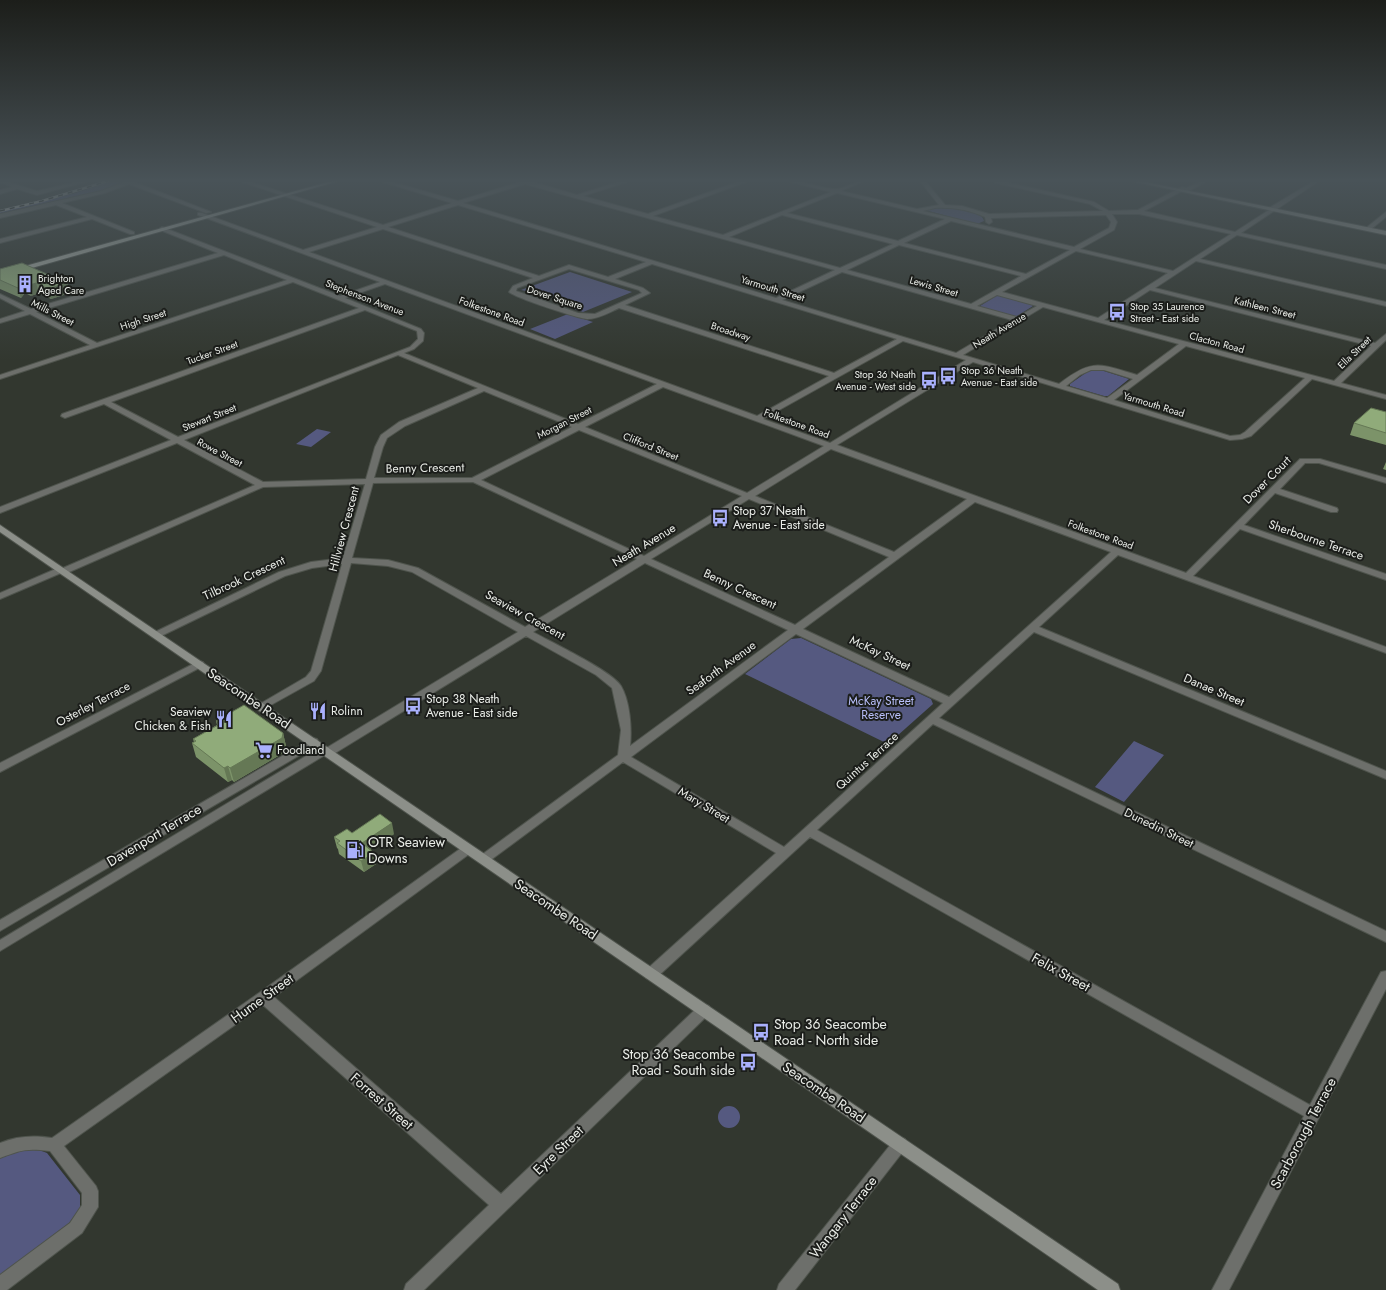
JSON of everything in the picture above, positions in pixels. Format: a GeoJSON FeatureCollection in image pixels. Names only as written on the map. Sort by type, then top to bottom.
{"type":"FeatureCollection","features":[{"type":"Feature","properties":{"kind":"main road"},"geometry":{"type":"LineString","coordinates":[[0,270],[106,241]]}},
{"type":"Feature","properties":{"kind":"main road"},"geometry":{"type":"LineString","coordinates":[[0,275],[122,241]]}},
{"type":"Feature","properties":{"kind":"main road","name":"Seacombe Road"},"geometry":{"type":"LineString","coordinates":[[0,528],[1112,1290]]}},
{"type":"Feature","properties":{"kind":"street","name":"Stephenson Avenue"},"geometry":{"type":"LineString","coordinates":[[192,241],[419,330],[422,338]]}},
{"type":"Feature","properties":{"kind":"street","name":"Folkestone Road"},"geometry":{"type":"LineString","coordinates":[[276,241],[1386,650]]}},
{"type":"Feature","properties":{"kind":"street"},"geometry":{"type":"LineString","coordinates":[[303,252],[337,241]]}},
{"type":"Feature","properties":{"kind":"street"},"geometry":{"type":"LineString","coordinates":[[429,241],[538,278]]}},
{"type":"Feature","properties":{"kind":"street","name":"Yarmouth Street"},"geometry":{"type":"LineString","coordinates":[[584,241],[973,359]]}},
{"type":"Feature","properties":{"kind":"street","name":"Lewis Street"},"geometry":{"type":"LineString","coordinates":[[738,241],[1017,319]]}},
{"type":"Feature","properties":{"kind":"street"},"geometry":{"type":"LineString","coordinates":[[891,241],[1027,276]]}},
{"type":"Feature","properties":{"kind":"street"},"geometry":{"type":"LineString","coordinates":[[776,300],[902,241]]}},
{"type":"Feature","properties":{"kind":"street"},"geometry":{"type":"LineString","coordinates":[[1042,241],[1174,273]]}},
{"type":"Feature","properties":{"kind":"street"},"geometry":{"type":"LineString","coordinates":[[972,306],[1089,241]]}},
{"type":"Feature","properties":{"kind":"street"},"geometry":{"type":"LineString","coordinates":[[1099,320],[1224,241]]}},
{"type":"Feature","properties":{"kind":"street"},"geometry":{"type":"LineString","coordinates":[[1269,241],[1386,267]]}},
{"type":"Feature","properties":{"kind":"street"},"geometry":{"type":"LineString","coordinates":[[0,321],[224,253]]}},
{"type":"Feature","properties":{"kind":"street"},"geometry":{"type":"LineString","coordinates":[[1195,259],[1386,304]]}},
{"type":"Feature","properties":{"kind":"street"},"geometry":{"type":"LineString","coordinates":[[609,279],[652,262]]}},
{"type":"Feature","properties":{"kind":"street","name":"Dover Square"},"geometry":{"type":"LineString","coordinates":[[569,267],[646,292],[645,295],[596,316],[582,317],[512,292],[515,287],[538,278],[569,267]]}},
{"type":"Feature","properties":{"kind":"street","name":"High Street"},"geometry":{"type":"LineString","coordinates":[[0,377],[293,280]]}},
{"type":"Feature","properties":{"kind":"street"},"geometry":{"type":"LineString","coordinates":[[340,298],[386,282]]}},
{"type":"Feature","properties":{"kind":"street","name":"Kathleen Street"},"geometry":{"type":"LineString","coordinates":[[1150,288],[1376,345]]}},
{"type":"Feature","properties":{"kind":"street","name":"Clacton Road"},"geometry":{"type":"LineString","coordinates":[[997,293],[1386,397]]}},
{"type":"Feature","properties":{"kind":"street","name":"Mills Street"},"geometry":{"type":"LineString","coordinates":[[0,296],[96,345]]}},
{"type":"Feature","properties":{"kind":"street","name":"Neath Avenue"},"geometry":{"type":"LineString","coordinates":[[957,355],[1042,305]]}},
{"type":"Feature","properties":{"kind":"street","name":"Broadway"},"geometry":{"type":"LineString","coordinates":[[620,306],[835,376]]}},
{"type":"Feature","properties":{"kind":"street","name":"Tucker Street"},"geometry":{"type":"LineString","coordinates":[[65,416],[365,308]]}},
{"type":"Feature","properties":{"kind":"street","name":"Ella Street"},"geometry":{"type":"LineString","coordinates":[[1335,384],[1386,336]]}},
{"type":"Feature","properties":{"kind":"street","name":"Stewart Street"},"geometry":{"type":"LineString","coordinates":[[0,510],[412,348],[419,343],[422,338]]}},
{"type":"Feature","properties":{"kind":"street"},"geometry":{"type":"LineString","coordinates":[[758,419],[903,338]]}},
{"type":"Feature","properties":{"kind":"street"},"geometry":{"type":"LineString","coordinates":[[1108,401],[1185,344]]}},
{"type":"Feature","properties":{"kind":"street","name":"Clifford Street"},"geometry":{"type":"LineString","coordinates":[[398,353],[895,556]]}},
{"type":"Feature","properties":{"kind":"street","name":"Neath Avenue"},"geometry":{"type":"LineString","coordinates":[[326,751],[646,559],[973,359]]}},
{"type":"Feature","properties":{"kind":"street","name":"Yarmouth Road"},"geometry":{"type":"LineString","coordinates":[[973,359],[1230,438],[1238,438],[1248,434],[1310,377]]}},
{"type":"Feature","properties":{"kind":"street"},"geometry":{"type":"LineString","coordinates":[[1060,386],[1084,369],[1090,368],[1106,369],[1138,378]]}},
{"type":"Feature","properties":{"kind":"street","name":"Morgan Street"},"geometry":{"type":"LineString","coordinates":[[474,480],[663,384]]}},
{"type":"Feature","properties":{"kind":"street","name":"Hillview Crescent"},"geometry":{"type":"LineString","coordinates":[[262,707],[314,676],[379,447],[384,437],[402,424],[484,388]]}},
{"type":"Feature","properties":{"kind":"street","name":"Rowe Street"},"geometry":{"type":"LineString","coordinates":[[105,402],[262,485]]}},
{"type":"Feature","properties":{"kind":"street","name":"Dover Court"},"geometry":{"type":"LineString","coordinates":[[1187,577],[1303,461],[1320,461],[1386,481]]}},
{"type":"Feature","properties":{"kind":"street","name":"Benny Crescent"},"geometry":{"type":"LineString","coordinates":[[0,596],[262,485],[370,481],[474,480],[797,629]]}},
{"type":"Feature","properties":{"kind":"street"},"geometry":{"type":"LineString","coordinates":[[1274,490],[1334,510]]}},
{"type":"Feature","properties":{"kind":"street","name":"Seaforth Avenue"},"geometry":{"type":"LineString","coordinates":[[484,859],[974,498]]}},
{"type":"Feature","properties":{"kind":"street","name":"Sherbourne Terrace"},"geometry":{"type":"LineString","coordinates":[[1238,526],[1386,577]]}},
{"type":"Feature","properties":{"kind":"street","name":"Quintus Terrace"},"geometry":{"type":"LineString","coordinates":[[651,974],[1117,551]]}},
{"type":"Feature","properties":{"kind":"street","name":"Seaview Crescent"},"geometry":{"type":"LineString","coordinates":[[348,560],[388,563],[415,570],[593,667],[616,686],[619,692],[626,730],[623,757]]}},
{"type":"Feature","properties":{"kind":"street","name":"Tilbrook Crescent"},"geometry":{"type":"LineString","coordinates":[[156,635],[282,574],[311,565],[348,560]]}},
{"type":"Feature","properties":{"kind":"street","name":"Danae Street"},"geometry":{"type":"LineString","coordinates":[[1032,628],[1386,775]]}},
{"type":"Feature","properties":{"kind":"street","name":"McKay Street"},"geometry":{"type":"LineString","coordinates":[[797,629],[951,702]]}},
{"type":"Feature","properties":{"kind":"street","name":"Osterley Terrace"},"geometry":{"type":"LineString","coordinates":[[1,766],[199,664]]}},
{"type":"Feature","properties":{"kind":"street","name":"Dunedin Street"},"geometry":{"type":"LineString","coordinates":[[932,719],[1386,937]]}},
{"type":"Feature","properties":{"kind":"street","name":"Davenport Terrace"},"geometry":{"type":"LineString","coordinates":[[0,926],[313,742]]}},
{"type":"Feature","properties":{"kind":"street","name":"Davenport Terrace"},"geometry":{"type":"LineString","coordinates":[[0,946],[326,751]]}},
{"type":"Feature","properties":{"kind":"street","name":"Mary Street"},"geometry":{"type":"LineString","coordinates":[[623,757],[785,853]]}},
{"type":"Feature","properties":{"kind":"street","name":"Felix Street"},"geometry":{"type":"LineString","coordinates":[[809,831],[1313,1114]]}},
{"type":"Feature","properties":{"kind":"street","name":"Hume Street"},"geometry":{"type":"LineString","coordinates":[[54,1145],[264,997],[468,849]]}},
{"type":"Feature","properties":{"kind":"street","name":"Scarborough Terrace"},"geometry":{"type":"LineString","coordinates":[[1220,1290],[1386,976]]}},
{"type":"Feature","properties":{"kind":"street","name":"Forrest Street"},"geometry":{"type":"LineString","coordinates":[[264,997],[501,1205]]}},
{"type":"Feature","properties":{"kind":"street","name":"Eyre Street"},"geometry":{"type":"LineString","coordinates":[[412,1290],[704,1010]]}},
{"type":"Feature","properties":{"kind":"street"},"geometry":{"type":"LineString","coordinates":[[0,1151],[6,1147],[34,1142],[54,1145],[90,1191],[90,1207],[76,1228],[0,1285]]}},
{"type":"Feature","properties":{"kind":"street","name":"Wangary Terrace"},"geometry":{"type":"LineString","coordinates":[[785,1290],[900,1144]]}},
{"type":"Feature","properties":{"kind":"green space"},"geometry":{"type":"Polygon","coordinates":[[[570,272],[632,292],[583,312],[562,305],[572,300],[521,290],[570,272]]]}},
{"type":"Feature","properties":{"kind":"green space"},"geometry":{"type":"Polygon","coordinates":[[[996,296],[1003,296],[1031,304],[1033,306],[1017,316],[980,307],[996,296]]]}},
{"type":"Feature","properties":{"kind":"green space"},"geometry":{"type":"Polygon","coordinates":[[[568,314],[593,322],[555,339],[530,329],[568,314]]]}},
{"type":"Feature","properties":{"kind":"green space"},"geometry":{"type":"Polygon","coordinates":[[[1093,370],[1104,371],[1129,379],[1108,396],[1070,386],[1070,384],[1087,372],[1093,370]]]}},
{"type":"Feature","properties":{"kind":"green space"},"geometry":{"type":"Polygon","coordinates":[[[317,429],[331,432],[311,447],[296,444],[317,429]]]}},
{"type":"Feature","properties":{"kind":"green space","name":"McKay Street Reserve"},"geometry":{"type":"Polygon","coordinates":[[[801,638],[931,699],[933,704],[888,744],[745,674],[791,639],[801,638]]]}},
{"type":"Feature","properties":{"kind":"green space"},"geometry":{"type":"Polygon","coordinates":[[[1134,741],[1164,755],[1124,802],[1095,787],[1134,741]]]}},
{"type":"Feature","properties":{"kind":"green space"},"geometry":{"type":"Polygon","coordinates":[[[725,1106],[733,1106],[740,1113],[740,1121],[733,1128],[725,1128],[718,1121],[718,1113],[725,1106]]]}},
{"type":"Feature","properties":{"kind":"green space"},"geometry":{"type":"Polygon","coordinates":[[[34,1148],[47,1153],[80,1195],[80,1208],[69,1223],[0,1275],[0,1158],[9,1152],[34,1148]]]}},
{"type":"Feature","properties":{"kind":"building"},"geometry":{"type":"Polygon","coordinates":[[[22,263],[67,283],[48,289],[36,283],[27,286],[22,283],[18,288],[0,280],[0,269],[22,263]]]}},
{"type":"Feature","properties":{"kind":"building"},"geometry":{"type":"Polygon","coordinates":[[[1371,408],[1386,412],[1386,433],[1354,423],[1371,408]]]}},
{"type":"Feature","properties":{"kind":"building"},"geometry":{"type":"Polygon","coordinates":[[[244,705],[283,733],[282,738],[230,768],[228,766],[224,768],[192,743],[196,741],[193,739],[220,724],[216,721],[244,705]]]}},
{"type":"Feature","properties":{"kind":"building"},"geometry":{"type":"Polygon","coordinates":[[[380,814],[392,823],[362,843],[374,853],[361,861],[337,843],[340,841],[334,837],[347,829],[352,833],[380,814]]]}},
{"type":"Feature","properties":{"kind":"place","name":"Brighton Aged Care"},"geometry":{"type":"Point","coordinates":[25,284]}},
{"type":"Feature","properties":{"kind":"place","name":"Stop 35 Laurence Street - East side"},"geometry":{"type":"Point","coordinates":[1117,312]}},
{"type":"Feature","properties":{"kind":"place","name":"Stop 36 Neath Avenue - East side"},"geometry":{"type":"Point","coordinates":[948,376]}},
{"type":"Feature","properties":{"kind":"place","name":"Stop 36 Neath Avenue - West side"},"geometry":{"type":"Point","coordinates":[929,380]}},
{"type":"Feature","properties":{"kind":"place","name":"Stop 37 Neath Avenue - East side"},"geometry":{"type":"Point","coordinates":[720,518]}},
{"type":"Feature","properties":{"kind":"place","name":"Stop 38 Neath Avenue - East side"},"geometry":{"type":"Point","coordinates":[413,706]}},
{"type":"Feature","properties":{"kind":"place","name":"Rolinn"},"geometry":{"type":"Point","coordinates":[318,711]}},
{"type":"Feature","properties":{"kind":"place","name":"Seaview Chicken & Fish"},"geometry":{"type":"Point","coordinates":[224,719]}},
{"type":"Feature","properties":{"kind":"place","name":"Foodland"},"geometry":{"type":"Point","coordinates":[264,750]}},
{"type":"Feature","properties":{"kind":"place","name":"OTR Seaview Downs"},"geometry":{"type":"Point","coordinates":[355,850]}},
{"type":"Feature","properties":{"kind":"place","name":"Stop 36 Seacombe Road - North side"},"geometry":{"type":"Point","coordinates":[761,1032]}},
{"type":"Feature","properties":{"kind":"place","name":"Stop 36 Seacombe Road - South side"},"geometry":{"type":"Point","coordinates":[748,1062]}}]}
